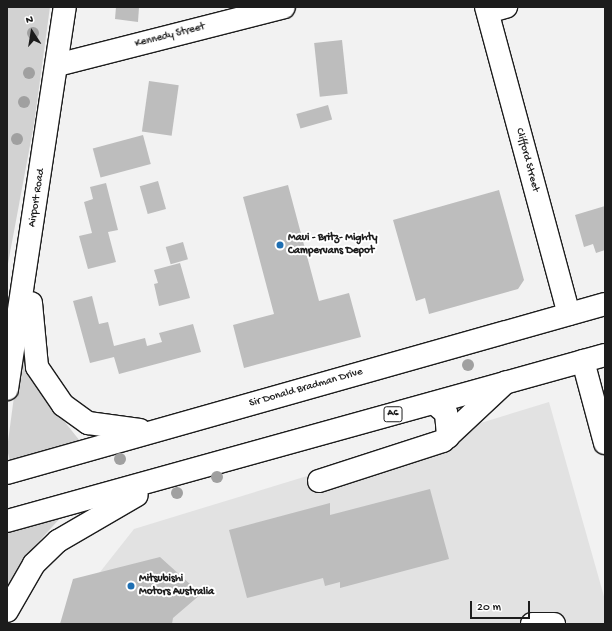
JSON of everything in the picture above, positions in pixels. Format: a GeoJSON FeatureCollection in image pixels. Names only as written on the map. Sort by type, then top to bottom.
{"type":"FeatureCollection","features":[{"type":"Feature","properties":{"kind":"main road","name":"Airport Road"},"geometry":{"type":"LineString","coordinates":[[7,389],[65,7]]}},
{"type":"Feature","properties":{"kind":"main road","name":"Kennedy Street"},"geometry":{"type":"LineString","coordinates":[[57,65],[284,7]]}},
{"type":"Feature","properties":{"kind":"main road","name":"Clifford Street"},"geometry":{"type":"LineString","coordinates":[[493,9],[569,314]]}},
{"type":"Feature","properties":{"kind":"main road"},"geometry":{"type":"LineString","coordinates":[[29,248],[32,334],[37,367],[47,385],[63,405],[88,423],[117,429],[155,431]]}},
{"type":"Feature","properties":{"kind":"main road","name":"Sir Donald Bradman Drive"},"geometry":{"type":"LineString","coordinates":[[7,473],[605,304]]}},
{"type":"Feature","properties":{"kind":"main road","name":"A6"},"geometry":{"type":"LineString","coordinates":[[7,521],[605,355]]}},
{"type":"Feature","properties":{"kind":"main road"},"geometry":{"type":"LineString","coordinates":[[583,361],[605,443]]}},
{"type":"Feature","properties":{"kind":"main road"},"geometry":{"type":"LineString","coordinates":[[319,481],[427,448],[448,437],[506,382]]}},
{"type":"Feature","properties":{"kind":"main road"},"geometry":{"type":"LineString","coordinates":[[434,403],[446,413],[448,437]]}},
{"type":"Feature","properties":{"kind":"main road"},"geometry":{"type":"LineString","coordinates":[[7,611],[34,564],[58,541],[139,494],[203,467]]}},
{"type":"Feature","properties":{"kind":"main road"},"geometry":{"type":"LineString","coordinates":[[532,624],[554,624]]}},
{"type":"Feature","properties":{"kind":"shaded area"},"geometry":{"type":"Polygon","coordinates":[[[7,7],[50,7],[34,124],[7,269],[7,7]]]}},
{"type":"Feature","properties":{"kind":"shaded area"},"geometry":{"type":"Polygon","coordinates":[[[23,362],[36,386],[80,441],[10,461],[7,449],[15,389],[20,363],[23,362]]]}},
{"type":"Feature","properties":{"kind":"shaded area"},"geometry":{"type":"Polygon","coordinates":[[[549,402],[605,600],[605,624],[59,624],[134,529],[549,402]]]}},
{"type":"Feature","properties":{"kind":"shaded area"},"geometry":{"type":"Polygon","coordinates":[[[62,516],[33,548],[7,586],[7,528],[62,516]]]}},
{"type":"Feature","properties":{"kind":"building"},"geometry":{"type":"Polygon","coordinates":[[[116,7],[139,7],[138,22],[115,19],[116,7]]]}},
{"type":"Feature","properties":{"kind":"building"},"geometry":{"type":"Polygon","coordinates":[[[342,40],[348,94],[320,97],[314,43],[342,40]]]}},
{"type":"Feature","properties":{"kind":"building"},"geometry":{"type":"Polygon","coordinates":[[[149,81],[179,85],[172,136],[142,132],[149,81]]]}},
{"type":"Feature","properties":{"kind":"building"},"geometry":{"type":"Polygon","coordinates":[[[328,105],[332,119],[300,129],[296,114],[328,105]]]}},
{"type":"Feature","properties":{"kind":"building"},"geometry":{"type":"Polygon","coordinates":[[[143,135],[151,164],[101,177],[93,148],[143,135]]]}},
{"type":"Feature","properties":{"kind":"building"},"geometry":{"type":"Polygon","coordinates":[[[158,181],[166,209],[148,214],[140,186],[158,181]]]}},
{"type":"Feature","properties":{"kind":"building"},"geometry":{"type":"Polygon","coordinates":[[[106,183],[118,230],[108,232],[116,262],[88,269],[79,236],[92,233],[84,202],[93,199],[90,187],[106,183]]]}},
{"type":"Feature","properties":{"kind":"building","name":"Maui - Britz- Mighty Campervans Depot"},"geometry":{"type":"Polygon","coordinates":[[[288,185],[319,301],[349,293],[361,337],[244,368],[233,325],[274,314],[243,197],[288,185]]]}},
{"type":"Feature","properties":{"kind":"building"},"geometry":{"type":"Polygon","coordinates":[[[499,190],[524,280],[518,289],[429,314],[425,298],[416,301],[393,220],[499,190]]]}},
{"type":"Feature","properties":{"kind":"building"},"geometry":{"type":"Polygon","coordinates":[[[605,206],[605,250],[596,253],[593,244],[584,247],[575,215],[605,206]]]}},
{"type":"Feature","properties":{"kind":"building"},"geometry":{"type":"Polygon","coordinates":[[[183,242],[188,259],[171,264],[166,247],[183,242]]]}},
{"type":"Feature","properties":{"kind":"building"},"geometry":{"type":"Polygon","coordinates":[[[180,263],[190,298],[159,306],[154,284],[158,283],[154,270],[180,263]]]}},
{"type":"Feature","properties":{"kind":"building"},"geometry":{"type":"Polygon","coordinates":[[[92,296],[99,324],[108,322],[114,346],[145,338],[147,346],[162,342],[159,333],[193,324],[201,352],[119,374],[114,357],[90,363],[73,301],[92,296]]]}},
{"type":"Feature","properties":{"kind":"building"},"geometry":{"type":"Polygon","coordinates":[[[430,489],[449,559],[340,588],[340,582],[325,586],[323,578],[247,598],[229,530],[330,503],[330,515],[430,489]]]}},
{"type":"Feature","properties":{"kind":"building","name":"Mitsubishi Motors Australia"},"geometry":{"type":"Polygon","coordinates":[[[160,557],[201,594],[173,618],[172,624],[60,624],[73,579],[160,557]]]}},
{"type":"Feature","properties":{"kind":"place","name":"Maui - Britz- Mighty Campervans Depot"},"geometry":{"type":"Point","coordinates":[280,245]}},
{"type":"Feature","properties":{"kind":"place","name":"Mitsubishi Motors Australia"},"geometry":{"type":"Point","coordinates":[131,586]}}]}
